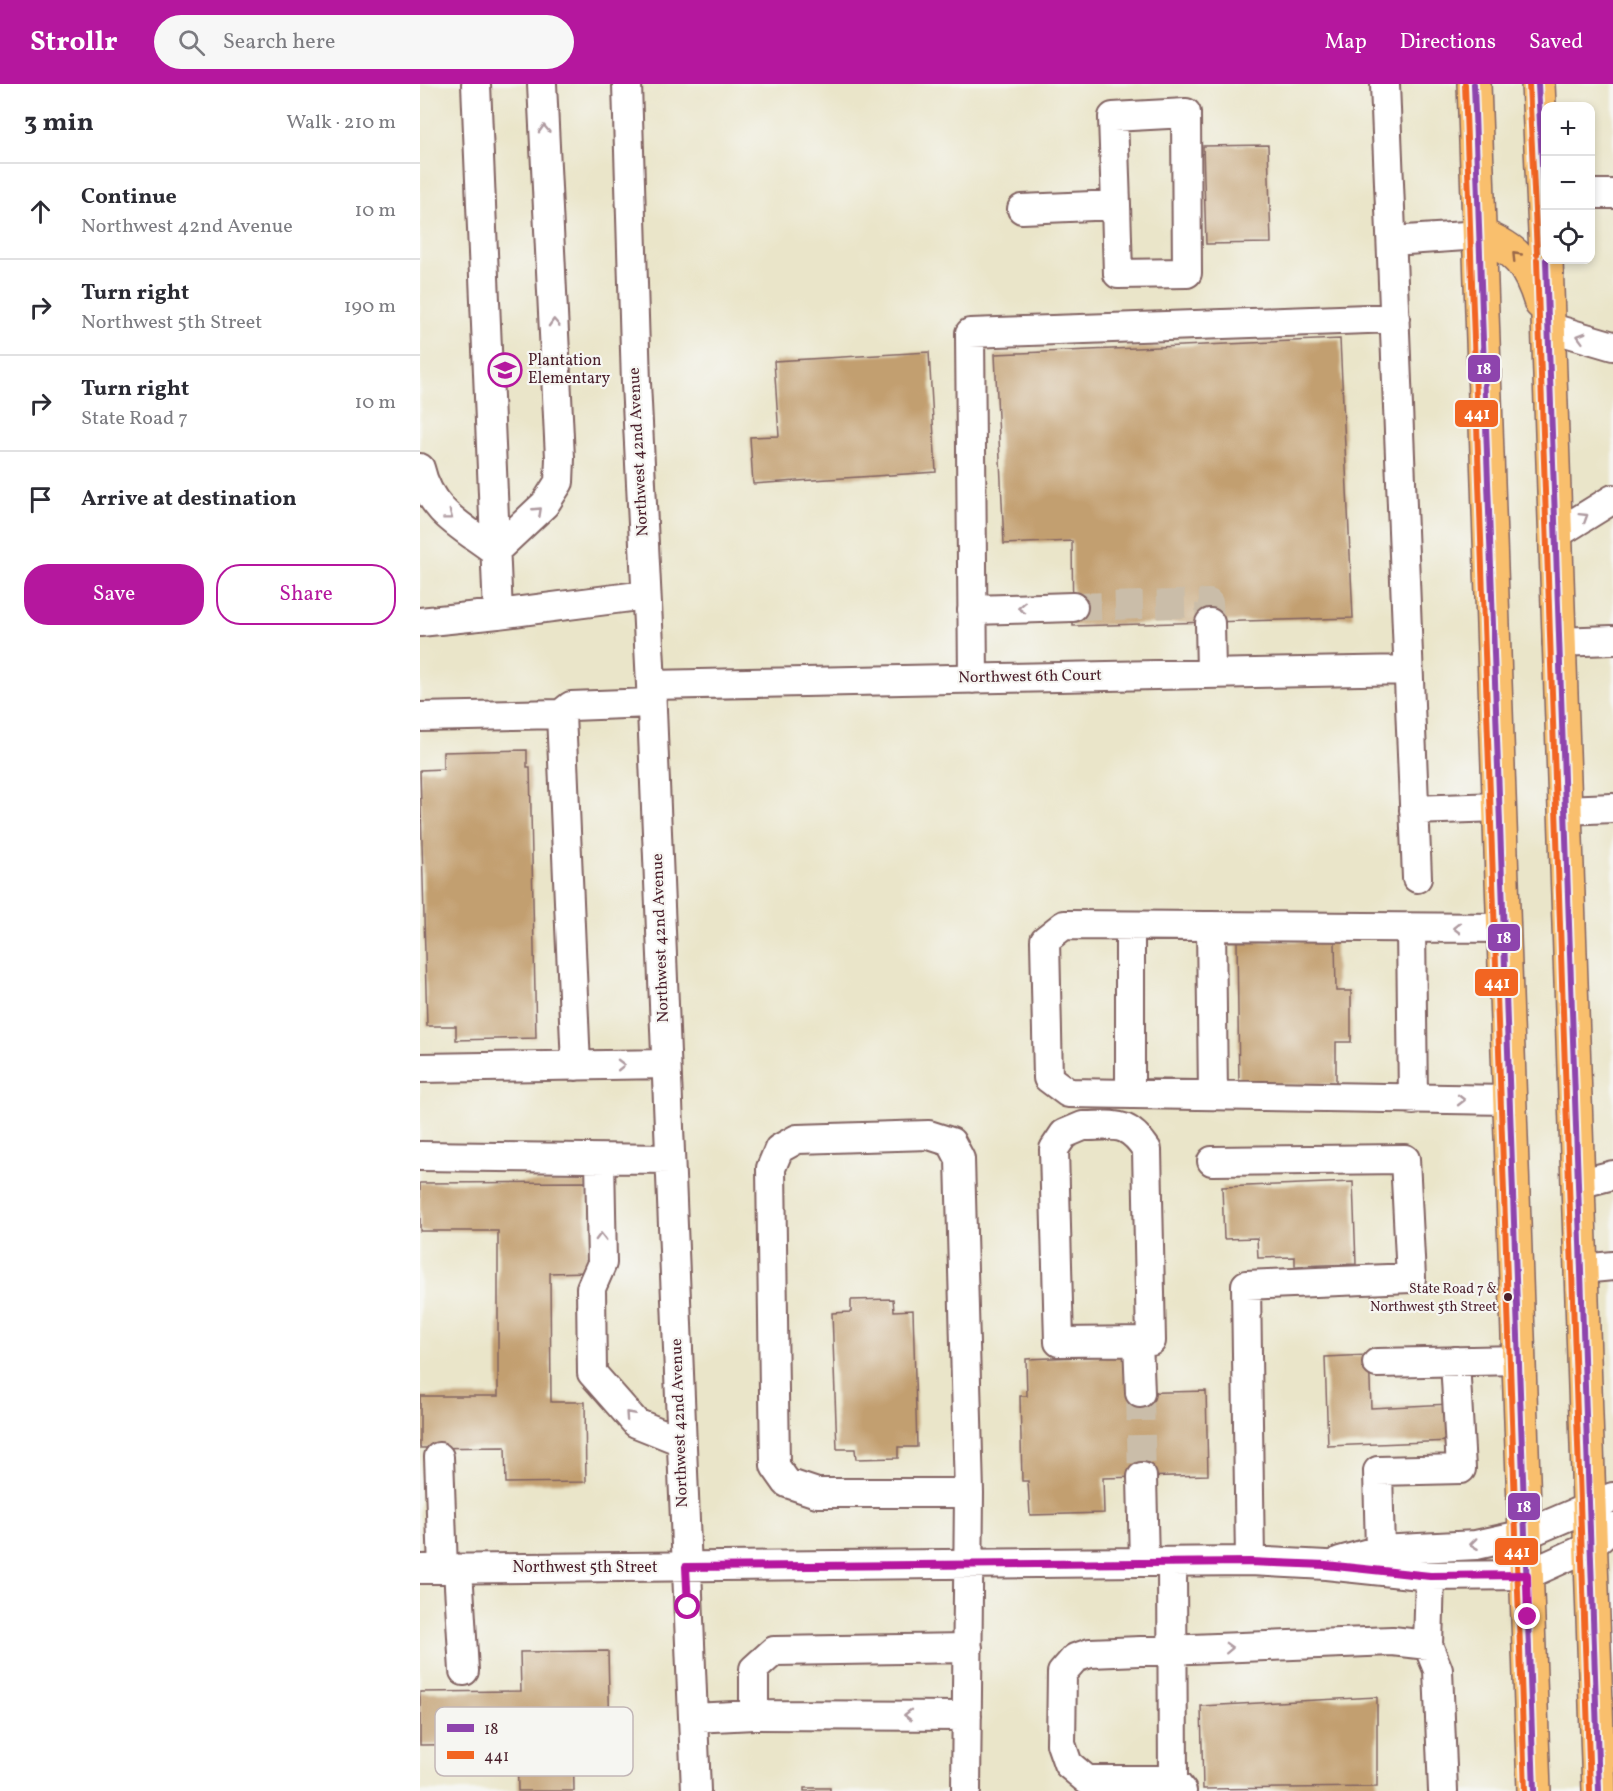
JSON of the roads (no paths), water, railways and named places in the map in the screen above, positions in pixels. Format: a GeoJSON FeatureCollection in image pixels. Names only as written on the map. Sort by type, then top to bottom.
{"type":"FeatureCollection","features":[{"type":"Feature","properties":{"kind":"main road"},"geometry":{"type":"LineString","coordinates":[[1474,84],[1534,1791]]}},
{"type":"Feature","properties":{"kind":"main road"},"geometry":{"type":"LineString","coordinates":[[1538,84],[1542,156]]}},
{"type":"Feature","properties":{"kind":"main road"},"geometry":{"type":"LineString","coordinates":[[1480,236],[1501,243],[1518,256],[1532,277],[1548,327]]}},
{"type":"Feature","properties":{"kind":"main road"},"geometry":{"type":"LineString","coordinates":[[1546,264],[1557,642],[1581,1269],[1601,1520],[1599,1791]]}},
{"type":"Feature","properties":{"kind":"street"},"geometry":{"type":"LineString","coordinates":[[476,84],[498,614]]}},
{"type":"Feature","properties":{"kind":"street"},"geometry":{"type":"LineString","coordinates":[[495,551],[545,504],[559,482],[560,458],[542,84]]}},
{"type":"Feature","properties":{"kind":"street","name":"Northwest 42nd Avenue"},"geometry":{"type":"LineString","coordinates":[[627,84],[636,383],[696,1791]]}},
{"type":"Feature","properties":{"kind":"street"},"geometry":{"type":"LineString","coordinates":[[1385,84],[1417,878]]}},
{"type":"Feature","properties":{"kind":"street"},"geometry":{"type":"LineString","coordinates":[[1185,114],[1187,273],[1118,274],[1116,205],[1113,117],[1185,114]]}},
{"type":"Feature","properties":{"kind":"street"},"geometry":{"type":"LineString","coordinates":[[1595,194],[1613,194]]}},
{"type":"Feature","properties":{"kind":"street"},"geometry":{"type":"LineString","coordinates":[[1022,209],[1116,205]]}},
{"type":"Feature","properties":{"kind":"street"},"geometry":{"type":"LineString","coordinates":[[1392,241],[1480,236]]}},
{"type":"Feature","properties":{"kind":"street"},"geometry":{"type":"LineString","coordinates":[[973,679],[970,333],[1395,318]]}},
{"type":"Feature","properties":{"kind":"street"},"geometry":{"type":"LineString","coordinates":[[1548,327],[1613,346]]}},
{"type":"Feature","properties":{"kind":"street"},"geometry":{"type":"LineString","coordinates":[[420,468],[425,489],[437,508],[495,551]]}},
{"type":"Feature","properties":{"kind":"street"},"geometry":{"type":"LineString","coordinates":[[1555,535],[1613,499]]}},
{"type":"Feature","properties":{"kind":"street"},"geometry":{"type":"LineString","coordinates":[[420,622],[646,595]]}},
{"type":"Feature","properties":{"kind":"street"},"geometry":{"type":"LineString","coordinates":[[972,610],[1073,607]]}},
{"type":"Feature","properties":{"kind":"street"},"geometry":{"type":"LineString","coordinates":[[1210,623],[1210,672]]}},
{"type":"Feature","properties":{"kind":"street"},"geometry":{"type":"LineString","coordinates":[[1557,642],[1613,640]]}},
{"type":"Feature","properties":{"kind":"street","name":"Northwest 6th Court"},"geometry":{"type":"LineString","coordinates":[[420,717],[561,714],[571,706],[651,694],[973,679],[1210,672],[1408,670]]}},
{"type":"Feature","properties":{"kind":"street"},"geometry":{"type":"LineString","coordinates":[[561,714],[576,1066]]}},
{"type":"Feature","properties":{"kind":"street"},"geometry":{"type":"LineString","coordinates":[[1414,810],[1499,807]]}},
{"type":"Feature","properties":{"kind":"street"},"geometry":{"type":"LineString","coordinates":[[1565,810],[1613,808]]}},
{"type":"Feature","properties":{"kind":"street"},"geometry":{"type":"LineString","coordinates":[[1503,928],[1064,925],[1045,940],[1048,1078],[1068,1092],[1509,1100]]}},
{"type":"Feature","properties":{"kind":"street"},"geometry":{"type":"LineString","coordinates":[[1130,926],[1130,1094]]}},
{"type":"Feature","properties":{"kind":"street"},"geometry":{"type":"LineString","coordinates":[[1210,926],[1213,1095]]}},
{"type":"Feature","properties":{"kind":"street"},"geometry":{"type":"LineString","coordinates":[[1411,928],[1413,1100]]}},
{"type":"Feature","properties":{"kind":"street"},"geometry":{"type":"LineString","coordinates":[[420,1068],[666,1064]]}},
{"type":"Feature","properties":{"kind":"street"},"geometry":{"type":"LineString","coordinates":[[1083,1125],[1118,1125],[1135,1133],[1147,1150],[1151,1341],[1138,1341],[1059,1342],[1054,1149],[1064,1134],[1083,1125]]}},
{"type":"Feature","properties":{"kind":"street"},"geometry":{"type":"LineString","coordinates":[[966,1791],[969,1493],[960,1159],[951,1142],[929,1135],[797,1139],[780,1149],[771,1168],[775,1466],[787,1484],[817,1492],[969,1493]]}},
{"type":"Feature","properties":{"kind":"street"},"geometry":{"type":"LineString","coordinates":[[420,1156],[670,1159]]}},
{"type":"Feature","properties":{"kind":"street"},"geometry":{"type":"LineString","coordinates":[[600,1159],[602,1263],[591,1288],[592,1373],[636,1423],[681,1441]]}},
{"type":"Feature","properties":{"kind":"street"},"geometry":{"type":"LineString","coordinates":[[1212,1161],[1404,1159],[1411,1278],[1246,1285],[1250,1562]]}},
{"type":"Feature","properties":{"kind":"street"},"geometry":{"type":"LineString","coordinates":[[1578,1184],[1613,1175]]}},
{"type":"Feature","properties":{"kind":"street"},"geometry":{"type":"LineString","coordinates":[[1581,1269],[1613,1266]]}},
{"type":"Feature","properties":{"kind":"street"},"geometry":{"type":"LineString","coordinates":[[1138,1341],[1140,1393]]}},
{"type":"Feature","properties":{"kind":"street"},"geometry":{"type":"LineString","coordinates":[[1377,1363],[1519,1359]]}},
{"type":"Feature","properties":{"kind":"street"},"geometry":{"type":"LineString","coordinates":[[1380,1550],[1378,1471],[1461,1469],[1455,1361]]}},
{"type":"Feature","properties":{"kind":"street"},"geometry":{"type":"LineString","coordinates":[[439,1457],[440,1569],[464,1671]]}},
{"type":"Feature","properties":{"kind":"street"},"geometry":{"type":"LineString","coordinates":[[1142,1477],[1171,1650],[1178,1785],[1087,1780],[1068,1764],[1061,1744],[1062,1673],[1075,1658],[1090,1653],[1171,1650],[1392,1641],[1428,1645]]}},
{"type":"Feature","properties":{"kind":"street","name":"Northwest 5th Street"},"geometry":{"type":"LineString","coordinates":[[1326,1565],[1380,1550],[1476,1545],[1601,1520]]}},
{"type":"Feature","properties":{"kind":"street","name":"Northwest 5th Street"},"geometry":{"type":"LineString","coordinates":[[440,1569],[1250,1562],[1326,1565],[1430,1576],[1527,1575],[1601,1520]]}},
{"type":"Feature","properties":{"kind":"street"},"geometry":{"type":"LineString","coordinates":[[1430,1576],[1428,1645],[1438,1670],[1443,1791]]}},
{"type":"Feature","properties":{"kind":"street"},"geometry":{"type":"LineString","coordinates":[[754,1715],[754,1669],[774,1651],[968,1648]]}},
{"type":"Feature","properties":{"kind":"street"},"geometry":{"type":"LineString","coordinates":[[693,1718],[754,1715],[966,1716]]}},
{"type":"Feature","properties":{"kind":"tunnel"},"geometry":{"type":"LineString","coordinates":[[1073,607],[1209,603],[1210,623]]}},
{"type":"Feature","properties":{"kind":"tunnel"},"geometry":{"type":"LineString","coordinates":[[1140,1393],[1142,1477]]}},
{"type":"Feature","properties":{"kind":"place","name":"Plantation Elementary"},"geometry":{"type":"Point","coordinates":[505,370]}},
{"type":"Feature","properties":{"kind":"place","name":"State Road 7 & Northwest 5th Street"},"geometry":{"type":"Point","coordinates":[1508,1297]}}]}
